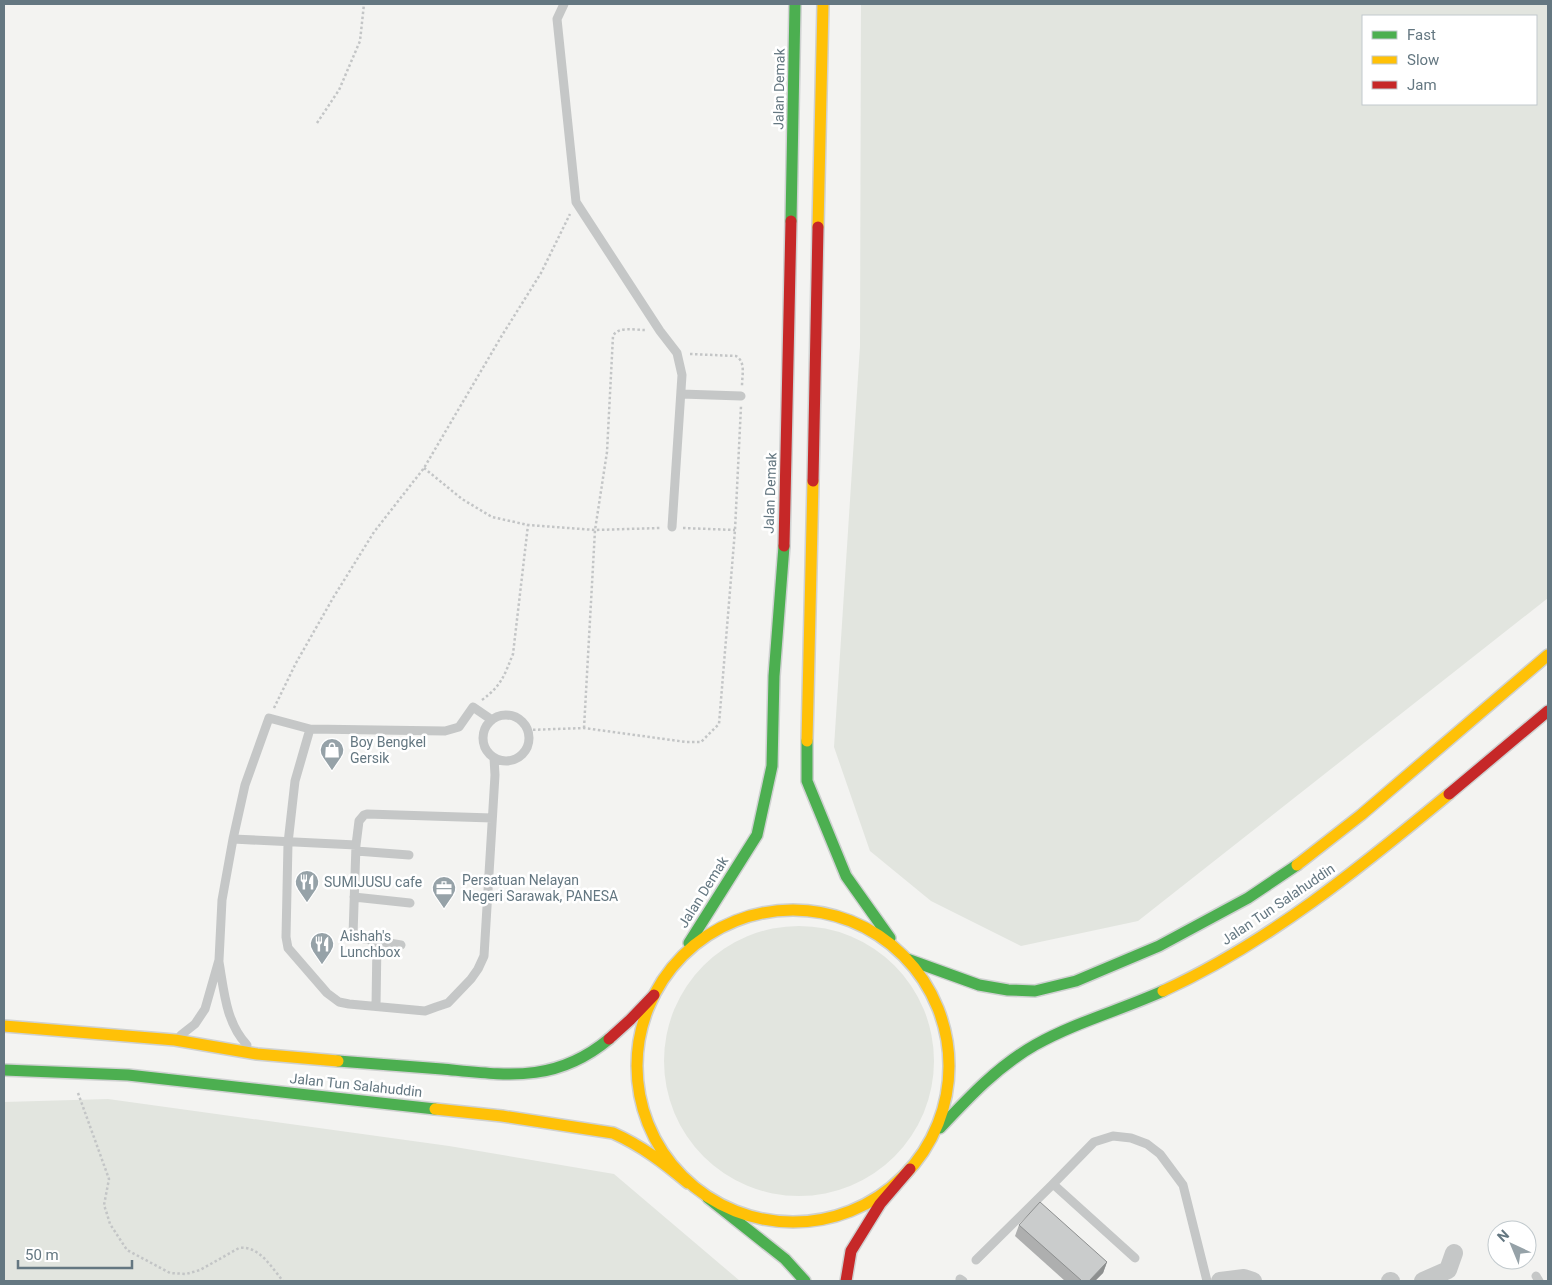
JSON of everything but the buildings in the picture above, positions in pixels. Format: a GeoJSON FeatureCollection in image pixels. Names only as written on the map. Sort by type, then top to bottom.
{"type":"FeatureCollection","features":[{"type":"Feature","properties":{"kind":"main road","name":"Jalan Demak"},"geometry":{"type":"LineString","coordinates":[[679,959],[757,835],[772,766],[774,676],[783,564],[787,435],[794,154],[795,4]]}},
{"type":"Feature","properties":{"kind":"main road"},"geometry":{"type":"LineString","coordinates":[[823,4],[807,781],[846,876],[903,955],[922,977],[934,998],[943,1020],[948,1044],[949,1068],[947,1092],[941,1115],[932,1137],[910,1169],[880,1204],[851,1251],[846,1281]]}},
{"type":"Feature","properties":{"kind":"main road","name":"Jalan Tun Salahuddin"},"geometry":{"type":"LineString","coordinates":[[903,955],[980,985],[1008,990],[1034,991],[1076,981],[1159,946],[1248,898],[1300,863],[1361,815],[1548,655]]}},
{"type":"Feature","properties":{"kind":"main road","name":"Jalan Tun Salahuddin"},"geometry":{"type":"LineString","coordinates":[[932,1137],[983,1083],[1026,1050],[1049,1037],[1157,994],[1226,958],[1283,923],[1398,836],[1548,711]]}},
{"type":"Feature","properties":{"kind":"main road"},"geometry":{"type":"LineString","coordinates":[[805,1281],[773,1248],[688,1183],[671,1165],[656,1144],[646,1120],[639,1095],[636,1070],[638,1044],[644,1019],[654,995],[669,970],[688,950],[710,934],[734,921],[760,913],[788,910],[828,913],[854,922],[877,934],[903,955]]}},
{"type":"Feature","properties":{"kind":"main road","name":"Jalan Tun Salahuddin"},"geometry":{"type":"LineString","coordinates":[[4,1026],[175,1040],[257,1054],[510,1075],[545,1071],[571,1063],[602,1046],[627,1024],[654,995]]}},
{"type":"Feature","properties":{"kind":"main road","name":"Jalan Tun Salahuddin"},"geometry":{"type":"LineString","coordinates":[[4,1070],[138,1076],[502,1116],[594,1129],[613,1133],[651,1153],[688,1183]]}},
{"type":"Feature","properties":{"kind":"main road"},"geometry":{"type":"LineString","coordinates":[[708,1198],[736,1212],[765,1220],[814,1221],[838,1215],[866,1203],[892,1186],[910,1169]]}},
{"type":"Feature","properties":{"kind":"street"},"geometry":{"type":"LineString","coordinates":[[1423,1281],[1448,1270],[1454,1253]]}},
{"type":"Feature","properties":{"kind":"street"},"geometry":{"type":"LineString","coordinates":[[1220,1281],[1244,1278],[1253,1281]]}},
{"type":"Feature","properties":{"kind":"lane"},"geometry":{"type":"LineString","coordinates":[[564,4],[557,19],[576,202],[660,331],[677,353],[682,376],[672,527]]}},
{"type":"Feature","properties":{"kind":"lane"},"geometry":{"type":"LineString","coordinates":[[681,394],[741,396]]}},
{"type":"Feature","properties":{"kind":"lane"},"geometry":{"type":"LineString","coordinates":[[257,1054],[246,1044],[233,1027],[219,960],[222,900],[233,839],[245,785],[269,718],[310,729],[445,731],[459,727],[473,707],[492,720]]}},
{"type":"Feature","properties":{"kind":"lane"},"geometry":{"type":"LineString","coordinates":[[310,729],[295,781],[288,843],[286,937],[288,948],[326,993],[339,1002],[425,1011],[448,1003],[478,969],[484,956],[495,775],[494,758],[485,747],[483,740],[484,732],[492,720],[498,716],[512,716],[519,719],[528,730],[529,738],[524,753],[510,760],[494,758]]}},
{"type":"Feature","properties":{"kind":"lane"},"geometry":{"type":"LineString","coordinates":[[401,946],[359,938],[353,935],[356,848],[360,821],[364,815],[492,818]]}},
{"type":"Feature","properties":{"kind":"lane"},"geometry":{"type":"LineString","coordinates":[[233,839],[356,848],[409,855]]}},
{"type":"Feature","properties":{"kind":"lane"},"geometry":{"type":"LineString","coordinates":[[354,897],[410,903]]}},
{"type":"Feature","properties":{"kind":"lane"},"geometry":{"type":"LineString","coordinates":[[376,1006],[378,941]]}},
{"type":"Feature","properties":{"kind":"lane"},"geometry":{"type":"LineString","coordinates":[[175,1040],[195,1024],[205,1009],[219,960]]}},
{"type":"Feature","properties":{"kind":"lane"},"geometry":{"type":"LineString","coordinates":[[976,1260],[1094,1142],[1113,1136],[1130,1138],[1147,1144],[1160,1154],[1183,1185],[1207,1281]]}},
{"type":"Feature","properties":{"kind":"lane"},"geometry":{"type":"LineString","coordinates":[[1053,1184],[1135,1258]]}},
{"type":"Feature","properties":{"kind":"path"},"geometry":{"type":"LineString","coordinates":[[317,123],[338,90],[360,41],[364,4]]}},
{"type":"Feature","properties":{"kind":"path"},"geometry":{"type":"LineString","coordinates":[[269,718],[296,663],[333,598],[374,532],[424,468],[541,273],[576,202]]}},
{"type":"Feature","properties":{"kind":"path"},"geometry":{"type":"LineString","coordinates":[[584,728],[595,530],[607,452],[613,336],[621,329],[660,331]]}},
{"type":"Feature","properties":{"kind":"path"},"geometry":{"type":"LineString","coordinates":[[528,730],[584,728],[686,742],[701,742],[719,724],[735,530],[743,363],[736,356],[677,353]]}},
{"type":"Feature","properties":{"kind":"path"},"geometry":{"type":"LineString","coordinates":[[424,468],[462,499],[492,517],[528,525],[595,530],[672,527],[735,530]]}},
{"type":"Feature","properties":{"kind":"path"},"geometry":{"type":"LineString","coordinates":[[473,707],[497,689],[513,654],[528,525]]}},
{"type":"Feature","properties":{"kind":"path"},"geometry":{"type":"LineString","coordinates":[[70,1073],[109,1179],[104,1205],[110,1224],[127,1250],[170,1273],[186,1274],[200,1270],[239,1248],[245,1247],[252,1249],[262,1256],[283,1281]]}},
{"type":"Feature","properties":{"kind":"shaded area"},"geometry":{"type":"Polygon","coordinates":[[[861,4],[1548,4],[1548,598],[1138,921],[1021,946],[931,901],[870,851],[834,747],[860,346],[861,4]]]}},
{"type":"Feature","properties":{"kind":"shaded area"},"geometry":{"type":"Polygon","coordinates":[[[799,926],[825,929],[851,936],[885,957],[903,975],[924,1009],[931,1035],[934,1061],[931,1087],[924,1113],[903,1147],[885,1165],[851,1186],[825,1193],[799,1196],[773,1193],[747,1186],[713,1165],[695,1147],[674,1113],[667,1087],[664,1061],[667,1035],[674,1009],[695,975],[713,957],[747,936],[773,929],[799,926]]]}},
{"type":"Feature","properties":{"kind":"shaded area"},"geometry":{"type":"Polygon","coordinates":[[[108,1099],[449,1146],[614,1174],[740,1281],[4,1281],[4,1102],[108,1099]]]}},
{"type":"Feature","properties":{"kind":"traffic: fast"},"geometry":{"type":"LineString","coordinates":[[791,221],[795,4]]}},
{"type":"Feature","properties":{"kind":"traffic: fast"},"geometry":{"type":"LineString","coordinates":[[689,943],[757,835],[772,766],[774,676],[784,546]]}},
{"type":"Feature","properties":{"kind":"traffic: fast"},"geometry":{"type":"LineString","coordinates":[[807,741],[807,781],[846,876],[890,938]]}},
{"type":"Feature","properties":{"kind":"traffic: fast"},"geometry":{"type":"LineString","coordinates":[[907,959],[979,985],[1008,990],[1035,991],[1076,981],[1159,946],[1248,898],[1297,865]]}},
{"type":"Feature","properties":{"kind":"traffic: fast"},"geometry":{"type":"LineString","coordinates":[[940,1128],[996,1072],[1021,1053],[1082,1023],[1163,991]]}},
{"type":"Feature","properties":{"kind":"traffic: fast"},"geometry":{"type":"LineString","coordinates":[[338,1061],[488,1073],[529,1073],[569,1064],[609,1039]]}},
{"type":"Feature","properties":{"kind":"traffic: fast"},"geometry":{"type":"LineString","coordinates":[[4,1070],[128,1075],[435,1109]]}},
{"type":"Feature","properties":{"kind":"traffic: fast"},"geometry":{"type":"LineString","coordinates":[[708,1198],[785,1259],[805,1281]]}},
{"type":"Feature","properties":{"kind":"traffic: slow"},"geometry":{"type":"LineString","coordinates":[[818,227],[823,4]]}},
{"type":"Feature","properties":{"kind":"traffic: slow"},"geometry":{"type":"LineString","coordinates":[[807,741],[813,481]]}},
{"type":"Feature","properties":{"kind":"traffic: slow"},"geometry":{"type":"LineString","coordinates":[[1297,865],[1361,815],[1548,655]]}},
{"type":"Feature","properties":{"kind":"traffic: slow"},"geometry":{"type":"LineString","coordinates":[[1163,991],[1202,972],[1276,927],[1348,876],[1449,794]]}},
{"type":"Feature","properties":{"kind":"traffic: slow"},"geometry":{"type":"LineString","coordinates":[[778,910],[808,910],[838,916],[867,928],[904,955],[923,979],[937,1006],[946,1035],[949,1066],[946,1097],[937,1126],[923,1153],[904,1177],[867,1204],[838,1216],[808,1222],[778,1222],[748,1216],[719,1204],[694,1187],[672,1165],[655,1140],[643,1111],[637,1081],[637,1051],[643,1021],[655,992],[672,967],[694,945],[719,928],[748,916],[778,910]]}},
{"type":"Feature","properties":{"kind":"traffic: slow"},"geometry":{"type":"LineString","coordinates":[[4,1026],[175,1040],[257,1054],[338,1061]]}},
{"type":"Feature","properties":{"kind":"traffic: slow"},"geometry":{"type":"LineString","coordinates":[[435,1109],[502,1116],[613,1133],[634,1143],[688,1183]]}},
{"type":"Feature","properties":{"kind":"traffic: jam"},"geometry":{"type":"LineString","coordinates":[[784,546],[791,221]]}},
{"type":"Feature","properties":{"kind":"traffic: jam"},"geometry":{"type":"LineString","coordinates":[[813,481],[818,227]]}},
{"type":"Feature","properties":{"kind":"traffic: jam"},"geometry":{"type":"LineString","coordinates":[[1449,794],[1548,711]]}},
{"type":"Feature","properties":{"kind":"traffic: jam"},"geometry":{"type":"LineString","coordinates":[[609,1039],[654,995]]}},
{"type":"Feature","properties":{"kind":"traffic: jam"},"geometry":{"type":"LineString","coordinates":[[846,1281],[851,1251],[880,1204],[910,1169]]}},
{"type":"Feature","properties":{"kind":"place","name":"Boy Bengkel Gersik"},"geometry":{"type":"Point","coordinates":[332,771]}},
{"type":"Feature","properties":{"kind":"place","name":"SUMIJUSU cafe"},"geometry":{"type":"Point","coordinates":[307,903]}},
{"type":"Feature","properties":{"kind":"place","name":"Persatuan Nelayan Negeri Sarawak, PANESA"},"geometry":{"type":"Point","coordinates":[444,909]}},
{"type":"Feature","properties":{"kind":"place","name":"Aishah's Lunchbox"},"geometry":{"type":"Point","coordinates":[322,965]}}]}
